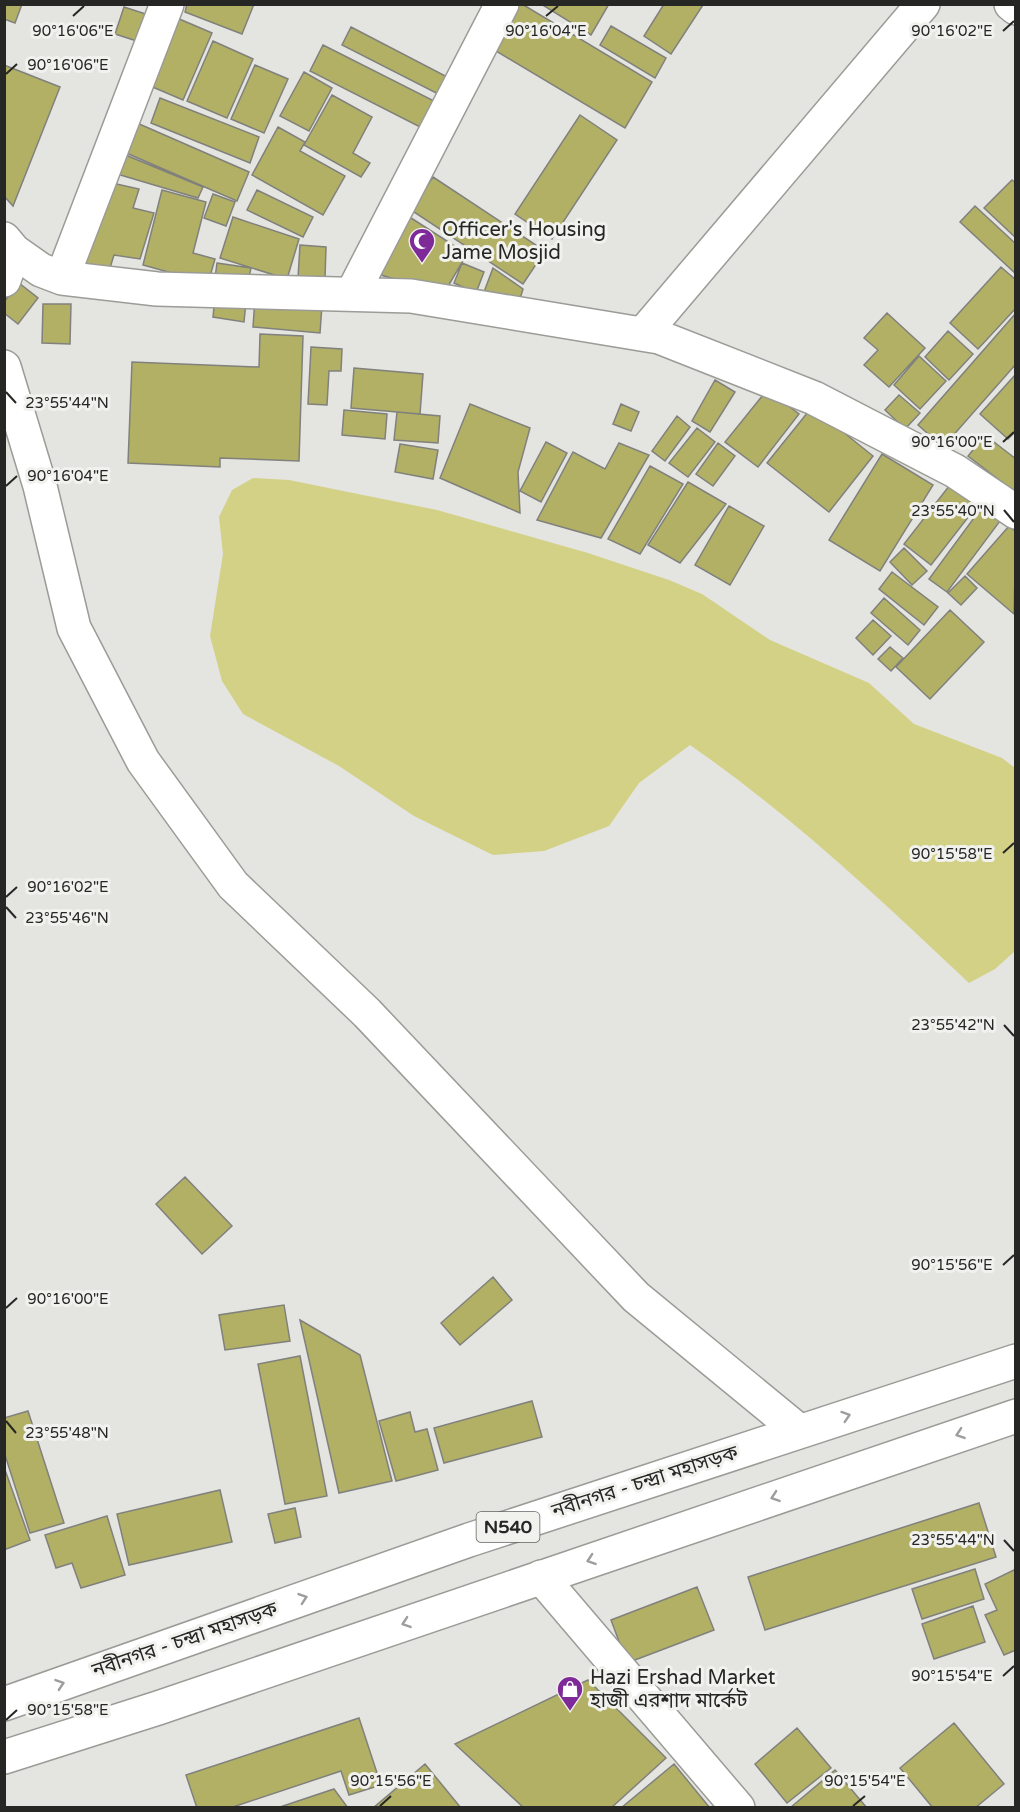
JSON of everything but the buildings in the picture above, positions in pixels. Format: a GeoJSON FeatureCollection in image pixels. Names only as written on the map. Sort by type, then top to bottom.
{"type":"FeatureCollection","features":[{"type":"Feature","properties":{"kind":"main road"},"geometry":{"type":"LineString","coordinates":[[62,278],[167,4]]}},
{"type":"Feature","properties":{"kind":"main road"},"geometry":{"type":"LineString","coordinates":[[352,294],[502,4]]}},
{"type":"Feature","properties":{"kind":"main road"},"geometry":{"type":"LineString","coordinates":[[643,334],[923,4]]}},
{"type":"Feature","properties":{"kind":"main road"},"geometry":{"type":"LineString","coordinates":[[1011,4],[1016,8]]}},
{"type":"Feature","properties":{"kind":"main road"},"geometry":{"type":"LineString","coordinates":[[8,257],[62,278],[157,289],[411,296],[659,337],[814,398],[955,471],[1016,512]]}},
{"type":"Feature","properties":{"kind":"main road"},"geometry":{"type":"LineString","coordinates":[[4,367],[40,486],[74,628],[143,761],[234,885],[366,1013],[636,1297],[799,1431]]}},
{"type":"Feature","properties":{"kind":"main road","name":"নবীনগর - চন্দ্রা মহাসড়ক"},"geometry":{"type":"LineString","coordinates":[[4,1704],[469,1540],[1016,1361]]}},
{"type":"Feature","properties":{"kind":"main road"},"geometry":{"type":"LineString","coordinates":[[4,1757],[1007,1419],[986,1399],[982,1372]]}},
{"type":"Feature","properties":{"kind":"main road"},"geometry":{"type":"LineString","coordinates":[[541,1577],[738,1808]]}},
{"type":"Feature","properties":{"kind":"shaded area"},"geometry":{"type":"Polygon","coordinates":[[[253,478],[289,480],[437,510],[588,553],[669,580],[702,594],[770,640],[869,683],[914,724],[1002,758],[1015,768],[1015,951],[995,969],[969,983],[868,889],[799,829],[690,745],[639,783],[609,826],[544,851],[493,855],[414,816],[339,766],[243,714],[222,681],[210,636],[223,554],[219,517],[232,490],[253,478]]]}},
{"type":"Feature","properties":{"kind":"place","name":"Officer's Housing Jame Mosjid"},"geometry":{"type":"Point","coordinates":[422,264]}},
{"type":"Feature","properties":{"kind":"place","name":"Hazi Ershad Market হাজী এরশাদ মার্কেট"},"geometry":{"type":"Point","coordinates":[570,1712]}}]}
